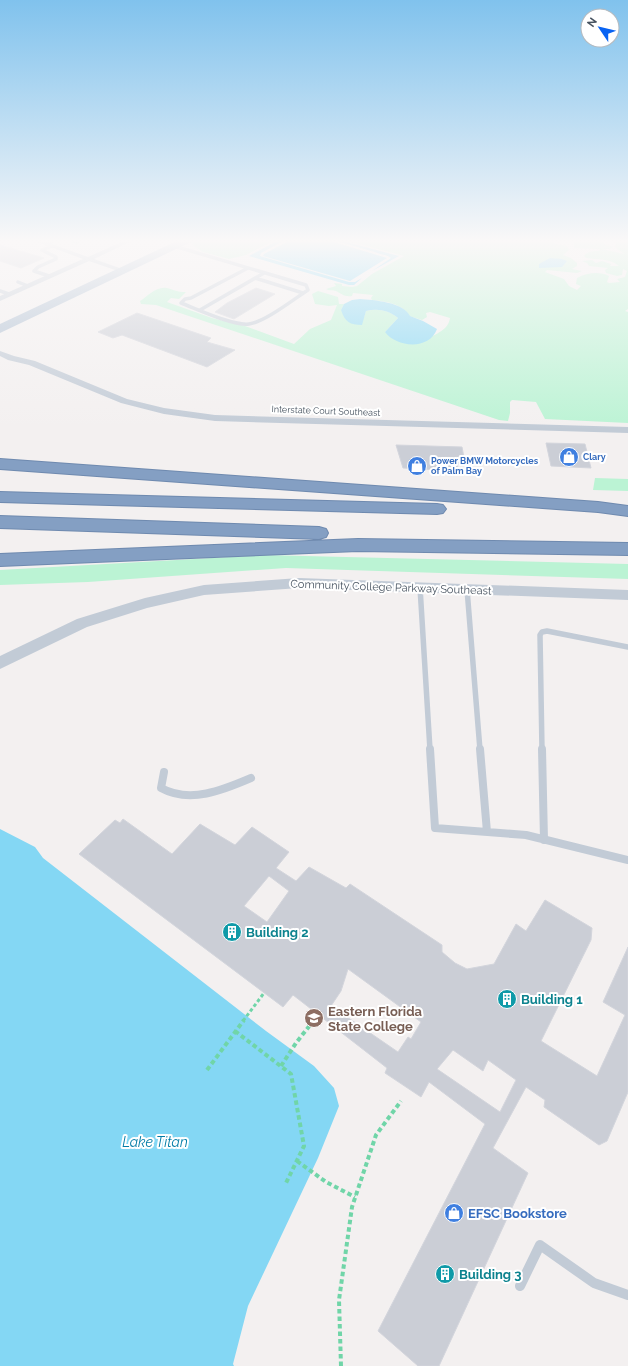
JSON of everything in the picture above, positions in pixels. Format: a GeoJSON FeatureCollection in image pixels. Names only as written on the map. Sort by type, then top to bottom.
{"type":"FeatureCollection","features":[{"type":"Feature","properties":{"kind":"highway"},"geometry":{"type":"LineString","coordinates":[[0,464],[582,506],[628,511]]}},
{"type":"Feature","properties":{"kind":"highway"},"geometry":{"type":"LineString","coordinates":[[0,496],[628,514]]}},
{"type":"Feature","properties":{"kind":"highway"},"geometry":{"type":"LineString","coordinates":[[0,522],[628,544]]}},
{"type":"Feature","properties":{"kind":"highway"},"geometry":{"type":"LineString","coordinates":[[0,560],[358,545],[628,550]]}},
{"type":"Feature","properties":{"kind":"main road"},"geometry":{"type":"LineString","coordinates":[[0,316],[28,303]]}},
{"type":"Feature","properties":{"kind":"main road"},"geometry":{"type":"LineString","coordinates":[[0,329],[56,303]]}},
{"type":"Feature","properties":{"kind":"street","name":"Interstate Court Southeast"},"geometry":{"type":"LineString","coordinates":[[0,345],[21,354],[32,363]]}},
{"type":"Feature","properties":{"kind":"street","name":"Interstate Court Southeast"},"geometry":{"type":"LineString","coordinates":[[0,353],[11,358],[32,363],[124,401],[164,411],[215,418],[628,430]]}},
{"type":"Feature","properties":{"kind":"street","name":"Community College Parkway Southeast"},"geometry":{"type":"LineString","coordinates":[[0,663],[82,623],[145,603],[204,590],[299,583],[628,595]]}},
{"type":"Feature","properties":{"kind":"lane"},"geometry":{"type":"LineString","coordinates":[[181,303],[226,320],[248,324],[260,319],[287,303]]}},
{"type":"Feature","properties":{"kind":"lane"},"geometry":{"type":"LineString","coordinates":[[200,310],[212,303]]}},
{"type":"Feature","properties":{"kind":"lane"},"geometry":{"type":"LineString","coordinates":[[420,587],[435,828],[526,835],[628,860]]}},
{"type":"Feature","properties":{"kind":"lane"},"geometry":{"type":"LineString","coordinates":[[467,589],[487,832]]}},
{"type":"Feature","properties":{"kind":"lane"},"geometry":{"type":"LineString","coordinates":[[544,840],[540,635],[542,632],[547,630],[628,647]]}},
{"type":"Feature","properties":{"kind":"lane"},"geometry":{"type":"LineString","coordinates":[[164,772],[161,788],[167,793],[186,796],[227,788],[251,778]]}},
{"type":"Feature","properties":{"kind":"lane"},"geometry":{"type":"LineString","coordinates":[[520,1286],[540,1245],[594,1283],[628,1295]]}},
{"type":"Feature","properties":{"kind":"path"},"geometry":{"type":"LineString","coordinates":[[206,1070],[264,993]]}},
{"type":"Feature","properties":{"kind":"path"},"geometry":{"type":"LineString","coordinates":[[281,1066],[318,1014]]}},
{"type":"Feature","properties":{"kind":"path"},"geometry":{"type":"LineString","coordinates":[[235,1031],[290,1074],[304,1146],[286,1183]]}},
{"type":"Feature","properties":{"kind":"path"},"geometry":{"type":"LineString","coordinates":[[341,1366],[339,1300],[352,1208],[376,1135],[401,1101]]}},
{"type":"Feature","properties":{"kind":"path"},"geometry":{"type":"LineString","coordinates":[[297,1161],[326,1182],[355,1197]]}},
{"type":"Feature","properties":{"kind":"green space"},"geometry":{"type":"Polygon","coordinates":[[[141,303],[169,303],[212,318],[245,326],[294,344],[310,329],[331,320],[337,305],[329,306],[315,303],[344,304],[341,310],[364,317],[366,311],[387,311],[398,318],[385,332],[426,340],[444,329],[449,322],[450,318],[430,312],[426,313],[427,317],[422,320],[409,316],[398,306],[390,303],[628,303],[628,309],[625,311],[628,312],[628,423],[545,419],[536,402],[512,400],[510,402],[508,421],[499,420],[156,305],[141,303]]]}},
{"type":"Feature","properties":{"kind":"green space"},"geometry":{"type":"Polygon","coordinates":[[[595,478],[628,479],[628,491],[593,490],[595,478]]]}},
{"type":"Feature","properties":{"kind":"green space"},"geometry":{"type":"Polygon","coordinates":[[[264,555],[628,564],[628,579],[286,568],[88,582],[0,585],[0,570],[264,555]]]}},
{"type":"Feature","properties":{"kind":"water"},"geometry":{"type":"Polygon","coordinates":[[[388,303],[401,308],[410,316],[437,329],[433,336],[420,344],[404,343],[390,337],[385,332],[398,318],[394,315],[387,311],[366,311],[362,325],[354,324],[348,322],[344,317],[341,310],[344,304],[388,303]]]}},
{"type":"Feature","properties":{"kind":"water","name":"Lake Titan"},"geometry":{"type":"Polygon","coordinates":[[[0,829],[35,847],[43,858],[266,1031],[314,1066],[334,1088],[339,1106],[318,1158],[248,1306],[233,1364],[234,1366],[0,1366],[0,829]]]}},
{"type":"Feature","properties":{"kind":"building"},"geometry":{"type":"Polygon","coordinates":[[[227,303],[261,303],[234,319],[215,312],[227,303]]]}},
{"type":"Feature","properties":{"kind":"building"},"geometry":{"type":"Polygon","coordinates":[[[137,313],[211,338],[207,342],[235,350],[207,367],[122,335],[113,338],[98,332],[137,313]]]}},
{"type":"Feature","properties":{"kind":"building"},"geometry":{"type":"Polygon","coordinates":[[[546,443],[585,444],[591,468],[551,466],[546,443]]]}},
{"type":"Feature","properties":{"kind":"building"},"geometry":{"type":"Polygon","coordinates":[[[396,445],[462,447],[465,463],[457,464],[459,471],[403,468],[396,445]]]}},
{"type":"Feature","properties":{"kind":"building"},"geometry":{"type":"Polygon","coordinates":[[[123,819],[172,854],[200,824],[235,845],[252,827],[289,852],[276,868],[296,881],[309,867],[346,888],[350,884],[442,945],[442,952],[455,963],[467,969],[494,964],[516,924],[526,931],[545,900],[592,928],[591,940],[541,1041],[597,1076],[625,1015],[603,1002],[628,947],[628,1092],[607,1141],[599,1145],[544,1107],[545,1100],[526,1087],[493,1148],[528,1173],[439,1366],[418,1366],[378,1331],[485,1124],[429,1082],[421,1097],[385,1073],[387,1068],[293,995],[283,1007],[79,854],[115,820],[120,823],[123,819]],[[269,876],[244,906],[267,922],[289,891],[269,876]],[[348,969],[341,991],[331,1006],[398,1052],[408,1037],[411,1039],[421,1022],[348,969]],[[453,1050],[437,1069],[500,1112],[516,1080],[488,1060],[483,1071],[453,1050]]]}},
{"type":"Feature","properties":{"kind":"place","name":"Clary"},"geometry":{"type":"Point","coordinates":[569,457]}},
{"type":"Feature","properties":{"kind":"place","name":"Power BMW Motorcycles of Palm Bay"},"geometry":{"type":"Point","coordinates":[417,466]}},
{"type":"Feature","properties":{"kind":"place","name":"Building 2"},"geometry":{"type":"Point","coordinates":[232,932]}},
{"type":"Feature","properties":{"kind":"place","name":"Building 1"},"geometry":{"type":"Point","coordinates":[507,999]}},
{"type":"Feature","properties":{"kind":"place","name":"Eastern Florida State College"},"geometry":{"type":"Point","coordinates":[314,1018]}},
{"type":"Feature","properties":{"kind":"place","name":"EFSC Bookstore"},"geometry":{"type":"Point","coordinates":[454,1213]}},
{"type":"Feature","properties":{"kind":"place","name":"Building 3"},"geometry":{"type":"Point","coordinates":[445,1274]}}]}
